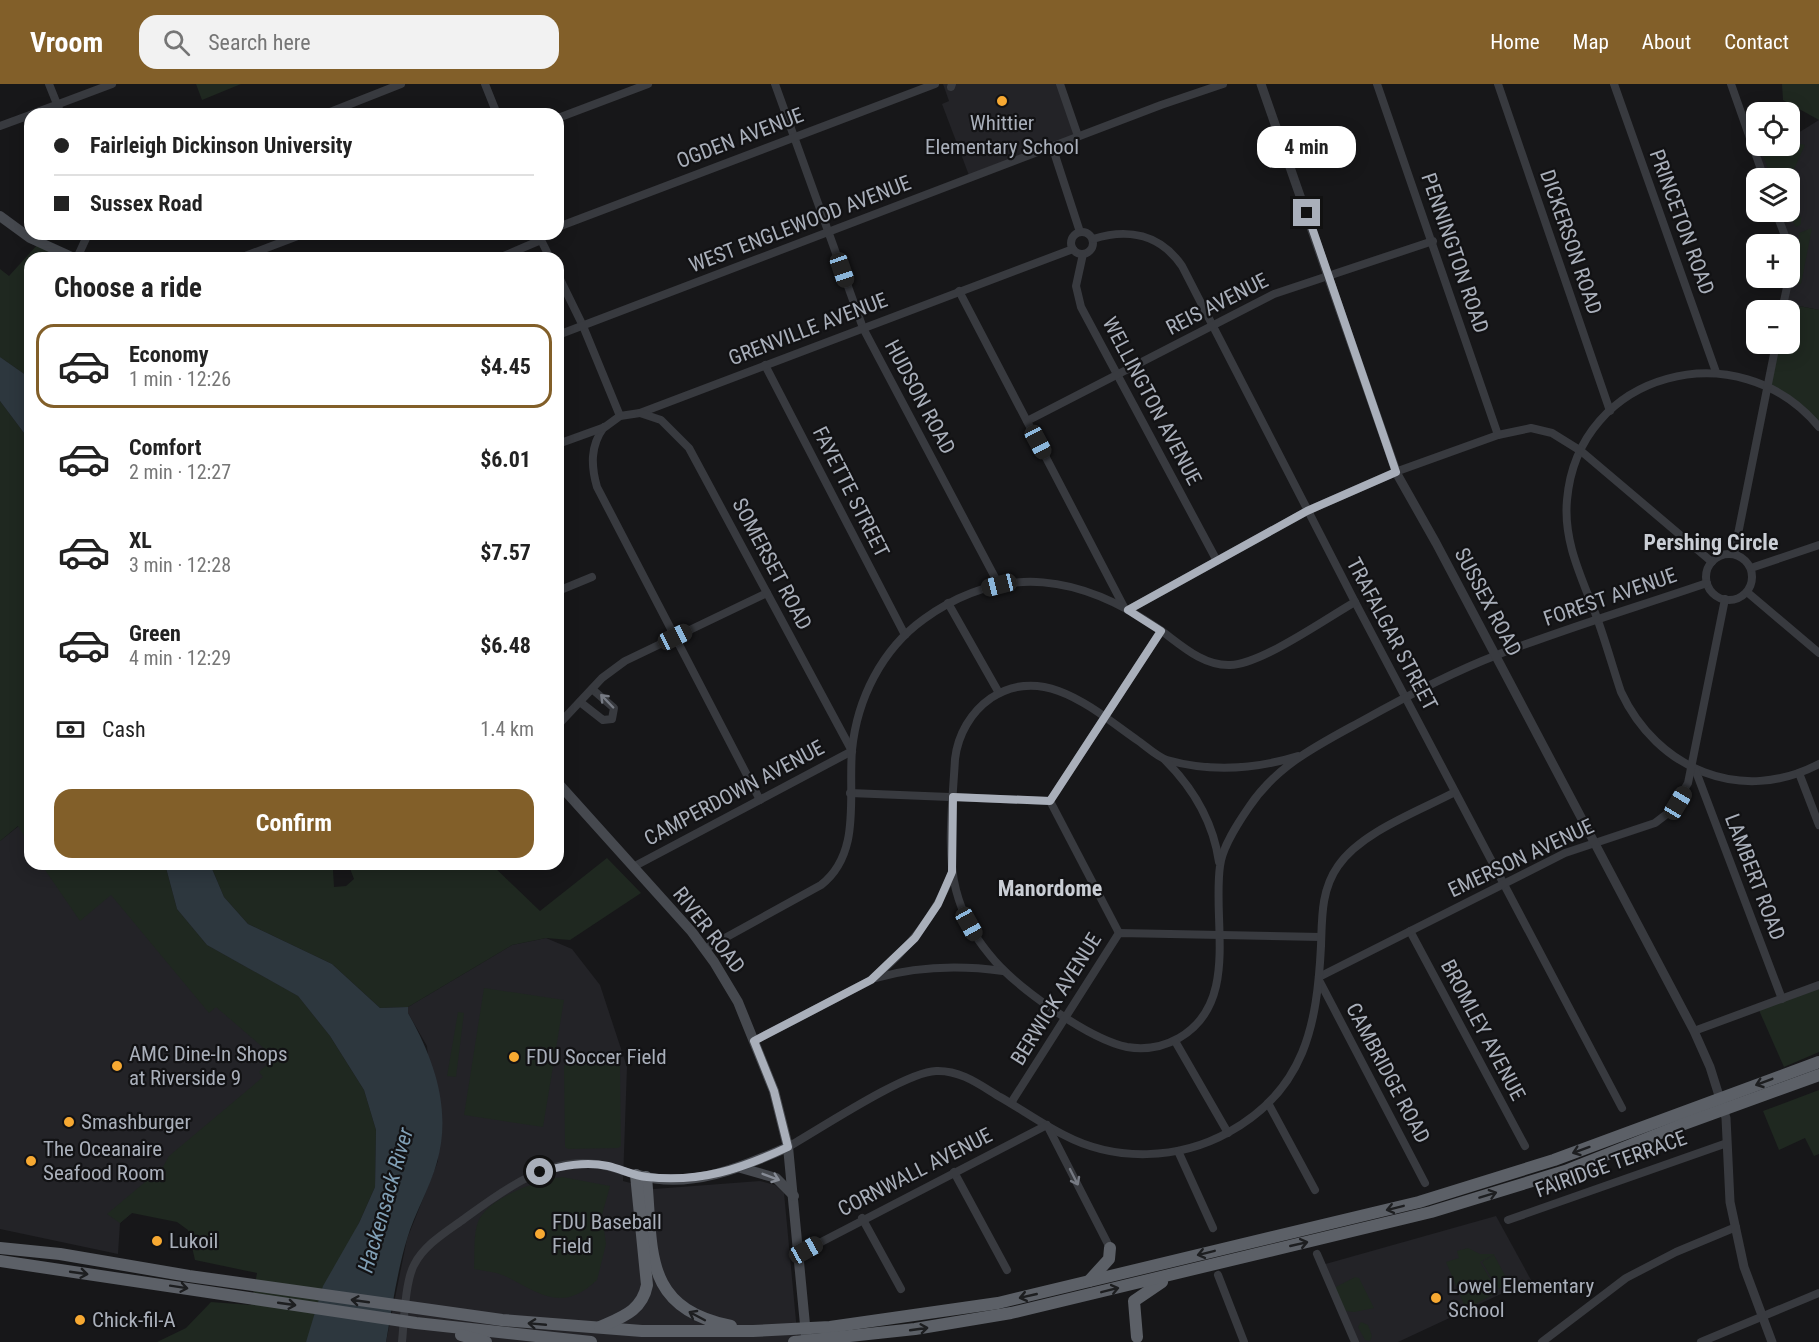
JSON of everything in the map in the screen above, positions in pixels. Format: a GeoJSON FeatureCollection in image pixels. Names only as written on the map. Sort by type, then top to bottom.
{"type":"FeatureCollection","features":[{"type":"Feature","properties":{"kind":"highway"},"geometry":{"type":"LineString","coordinates":[[0,1248],[60,1254],[418,1309],[595,1329],[787,1330],[830,1327],[959,1310],[1085,1284],[1419,1202],[1509,1176],[1819,1062]]}},
{"type":"Feature","properties":{"kind":"highway"},"geometry":{"type":"LineString","coordinates":[[794,1342],[840,1339],[973,1321],[1178,1274],[1476,1199],[1565,1171],[1681,1125],[1819,1075]]}},
{"type":"Feature","properties":{"kind":"highway"},"geometry":{"type":"LineString","coordinates":[[641,1176],[654,1260],[659,1280],[668,1294],[680,1306],[707,1321],[753,1330]]}},
{"type":"Feature","properties":{"kind":"highway"},"geometry":{"type":"LineString","coordinates":[[595,1329],[633,1312],[645,1294],[647,1285],[641,1176]]}},
{"type":"Feature","properties":{"kind":"highway"},"geometry":{"type":"LineString","coordinates":[[0,1239],[53,1248],[60,1254]]}},
{"type":"Feature","properties":{"kind":"highway"},"geometry":{"type":"LineString","coordinates":[[1085,1284],[1109,1259],[1110,1248]]}},
{"type":"Feature","properties":{"kind":"highway"},"geometry":{"type":"LineString","coordinates":[[0,1262],[416,1323],[591,1342]]}},
{"type":"Feature","properties":{"kind":"highway"},"geometry":{"type":"LineString","coordinates":[[0,1267],[30,1266]]}},
{"type":"Feature","properties":{"kind":"highway"},"geometry":{"type":"LineString","coordinates":[[1137,1340],[1134,1301],[1139,1295],[1178,1274]]}},
{"type":"Feature","properties":{"kind":"highway"},"geometry":{"type":"LineString","coordinates":[[416,1323],[486,1342]]}},
{"type":"Feature","properties":{"kind":"main road"},"geometry":{"type":"LineString","coordinates":[[0,216],[24,234]]}},
{"type":"Feature","properties":{"kind":"main road"},"geometry":{"type":"LineString","coordinates":[[35,240],[62,252]]}},
{"type":"Feature","properties":{"kind":"main road","name":"RIVER ROAD"},"geometry":{"type":"LineString","coordinates":[[564,790],[705,949],[725,979],[754,1041],[774,1091],[788,1147],[807,1342]]}},
{"type":"Feature","properties":{"kind":"main road"},"geometry":{"type":"LineString","coordinates":[[641,1176],[715,1175],[741,1168],[788,1147]]}},
{"type":"Feature","properties":{"kind":"main road"},"geometry":{"type":"LineString","coordinates":[[741,1168],[776,1178],[794,1196]]}},
{"type":"Feature","properties":{"kind":"street"},"geometry":{"type":"LineString","coordinates":[[49,84],[59,108]]}},
{"type":"Feature","properties":{"kind":"street"},"geometry":{"type":"LineString","coordinates":[[47,108],[112,84]]}},
{"type":"Feature","properties":{"kind":"street"},"geometry":{"type":"LineString","coordinates":[[340,108],[401,84]]}},
{"type":"Feature","properties":{"kind":"street"},"geometry":{"type":"LineString","coordinates":[[485,84],[495,108]]}},
{"type":"Feature","properties":{"kind":"street"},"geometry":{"type":"LineString","coordinates":[[564,116],[648,84]]}},
{"type":"Feature","properties":{"kind":"street","name":"HUDSON ROAD"},"geometry":{"type":"LineString","coordinates":[[775,84],[863,328],[999,585]]}},
{"type":"Feature","properties":{"kind":"street","name":"OGDEN AVENUE"},"geometry":{"type":"LineString","coordinates":[[564,225],[935,84]]}},
{"type":"Feature","properties":{"kind":"street"},"geometry":{"type":"LineString","coordinates":[[1060,84],[1078,136]]}},
{"type":"Feature","properties":{"kind":"street","name":"WEST ENGLEWOOD AVENUE"},"geometry":{"type":"LineString","coordinates":[[564,333],[1078,136],[1223,84]]}},
{"type":"Feature","properties":{"kind":"street","name":"SUSSEX ROAD"},"geometry":{"type":"LineString","coordinates":[[1261,84],[1396,472],[1694,1031],[1725,1118],[1730,1202],[1744,1267],[1772,1342]]}},
{"type":"Feature","properties":{"kind":"street","name":"PENNINGTON ROAD"},"geometry":{"type":"LineString","coordinates":[[1377,84],[1498,435]]}},
{"type":"Feature","properties":{"kind":"street","name":"DICKERSON ROAD"},"geometry":{"type":"LineString","coordinates":[[1498,84],[1610,411]]}},
{"type":"Feature","properties":{"kind":"street","name":"PRINCETON ROAD"},"geometry":{"type":"LineString","coordinates":[[1614,84],[1716,372]]}},
{"type":"Feature","properties":{"kind":"street"},"geometry":{"type":"LineString","coordinates":[[1731,84],[1760,168]]}},
{"type":"Feature","properties":{"kind":"street"},"geometry":{"type":"LineString","coordinates":[[0,126],[24,117]]}},
{"type":"Feature","properties":{"kind":"street"},"geometry":{"type":"LineString","coordinates":[[1052,146],[1080,232]]}},
{"type":"Feature","properties":{"kind":"street"},"geometry":{"type":"LineString","coordinates":[[1080,232],[1087,232],[1093,239],[1092,248],[1083,254],[1073,249],[1072,239],[1080,232]]}},
{"type":"Feature","properties":{"kind":"street","name":"TRAFALGAR STREET"},"geometry":{"type":"LineString","coordinates":[[1093,239],[1127,233],[1158,242],[1182,266],[1211,327],[1354,602],[1622,1108]]}},
{"type":"Feature","properties":{"kind":"street"},"geometry":{"type":"LineString","coordinates":[[256,252],[287,240]]}},
{"type":"Feature","properties":{"kind":"street"},"geometry":{"type":"LineString","coordinates":[[512,252],[537,240]]}},
{"type":"Feature","properties":{"kind":"street","name":"REIS AVENUE"},"geometry":{"type":"LineString","coordinates":[[1027,422],[1274,294],[1433,241]]}},
{"type":"Feature","properties":{"kind":"street","name":"GRENVILLE AVENUE"},"geometry":{"type":"LineString","coordinates":[[564,442],[605,427],[620,416],[640,413],[1073,249]]}},
{"type":"Feature","properties":{"kind":"street","name":"WELLINGTON AVENUE"},"geometry":{"type":"LineString","coordinates":[[1083,254],[1077,276],[1078,297],[1117,375],[1217,561]]}},
{"type":"Feature","properties":{"kind":"street"},"geometry":{"type":"LineString","coordinates":[[564,287],[583,326],[620,416]]}},
{"type":"Feature","properties":{"kind":"street"},"geometry":{"type":"LineString","coordinates":[[958,291],[1127,609]]}},
{"type":"Feature","properties":{"kind":"street"},"geometry":{"type":"LineString","coordinates":[[1734,554],[1774,354]]}},
{"type":"Feature","properties":{"kind":"street","name":"FAYETTE STREET"},"geometry":{"type":"LineString","coordinates":[[765,365],[905,635]]}},
{"type":"Feature","properties":{"kind":"street"},"geometry":{"type":"LineString","coordinates":[[1819,428],[1798,406],[1767,386],[1749,379],[1716,372],[1686,374],[1654,383],[1631,395],[1610,411],[1581,451],[1567,499],[1568,534],[1621,692],[1633,715],[1659,746],[1693,768],[1741,781],[1773,780],[1799,773],[1819,764]]}},
{"type":"Feature","properties":{"kind":"street","name":"SOMERSET ROAD"},"geometry":{"type":"LineString","coordinates":[[640,413],[661,420],[689,448],[852,751]]}},
{"type":"Feature","properties":{"kind":"street"},"geometry":{"type":"LineString","coordinates":[[605,427],[593,450],[592,463],[597,487],[760,800]]}},
{"type":"Feature","properties":{"kind":"street"},"geometry":{"type":"LineString","coordinates":[[1127,609],[1307,511],[1396,472],[1498,435],[1531,428],[1552,434],[1581,451],[1712,562]]}},
{"type":"Feature","properties":{"kind":"street"},"geometry":{"type":"LineString","coordinates":[[1751,568],[1819,545]]}},
{"type":"Feature","properties":{"kind":"street"},"geometry":{"type":"LineString","coordinates":[[1734,554],[1743,558],[1751,568],[1752,581],[1747,591],[1738,598],[1725,599],[1714,594],[1707,583],[1707,574],[1712,562],[1721,555],[1734,554]]}},
{"type":"Feature","properties":{"kind":"street"},"geometry":{"type":"LineString","coordinates":[[564,589],[592,577]]}},
{"type":"Feature","properties":{"kind":"street"},"geometry":{"type":"LineString","coordinates":[[705,949],[829,879],[846,852],[852,751],[858,717],[872,681],[905,635],[948,603],[999,585],[1034,582],[1068,585],[1102,595],[1207,661],[1240,664],[1259,657],[1354,602]]}},
{"type":"Feature","properties":{"kind":"street","name":"FOREST AVENUE"},"geometry":{"type":"LineString","coordinates":[[1298,756],[1405,698],[1495,655],[1707,583]]}},
{"type":"Feature","properties":{"kind":"street"},"geometry":{"type":"LineString","coordinates":[[1747,591],[1819,652]]}},
{"type":"Feature","properties":{"kind":"street"},"geometry":{"type":"LineString","coordinates":[[564,719],[592,689],[625,661],[767,593]]}},
{"type":"Feature","properties":{"kind":"street","name":"EMERSON AVENUE"},"geometry":{"type":"LineString","coordinates":[[1319,979],[1504,884],[1593,842],[1664,818],[1685,792],[1693,768],[1725,599]]}},
{"type":"Feature","properties":{"kind":"street"},"geometry":{"type":"LineString","coordinates":[[948,603],[999,693]]}},
{"type":"Feature","properties":{"kind":"street"},"geometry":{"type":"LineString","coordinates":[[1050,801],[1161,631]]}},
{"type":"Feature","properties":{"kind":"street"},"geometry":{"type":"LineString","coordinates":[[1042,685],[1064,692],[1105,718],[1165,760],[1189,788],[1212,831],[1220,864],[1218,980],[1212,1001],[1201,1020],[1175,1041],[1149,1048],[1124,1046],[1066,1017],[1004,972],[983,947],[962,907],[952,872],[956,754],[964,729],[978,708],[999,693],[1018,686],[1042,685]]}},
{"type":"Feature","properties":{"kind":"street"},"geometry":{"type":"LineString","coordinates":[[580,702],[603,720],[611,721],[615,714],[614,708],[592,689]]}},
{"type":"Feature","properties":{"kind":"street","name":"CAMPERDOWN AVENUE"},"geometry":{"type":"LineString","coordinates":[[633,867],[852,751]]}},
{"type":"Feature","properties":{"kind":"street"},"geometry":{"type":"LineString","coordinates":[[1165,760],[1206,766],[1246,767],[1298,756]]}},
{"type":"Feature","properties":{"kind":"street"},"geometry":{"type":"LineString","coordinates":[[1220,864],[1251,804],[1275,775],[1298,756]]}},
{"type":"Feature","properties":{"kind":"street","name":"LAMBERT ROAD"},"geometry":{"type":"LineString","coordinates":[[1693,768],[1782,999]]}},
{"type":"Feature","properties":{"kind":"street"},"geometry":{"type":"LineString","coordinates":[[1799,773],[1819,825]]}},
{"type":"Feature","properties":{"kind":"street"},"geometry":{"type":"LineString","coordinates":[[788,1147],[903,1081],[924,1073],[948,1072],[959,1074],[1081,1143],[1117,1152],[1147,1154],[1178,1151],[1228,1132],[1268,1103],[1284,1084],[1303,1052],[1315,1018],[1326,892],[1331,878],[1346,855],[1366,839],[1455,792]]}},
{"type":"Feature","properties":{"kind":"street"},"geometry":{"type":"LineString","coordinates":[[850,793],[1050,801]]}},
{"type":"Feature","properties":{"kind":"street"},"geometry":{"type":"LineString","coordinates":[[1050,801],[1119,933]]}},
{"type":"Feature","properties":{"kind":"street"},"geometry":{"type":"LineString","coordinates":[[871,980],[915,938],[938,904],[952,872]]}},
{"type":"Feature","properties":{"kind":"street","name":"BROMLEY AVENUE"},"geometry":{"type":"LineString","coordinates":[[1410,931],[1525,1146]]}},
{"type":"Feature","properties":{"kind":"street","name":"BERWICK AVENUE"},"geometry":{"type":"LineString","coordinates":[[1011,1103],[1119,933],[1321,937]]}},
{"type":"Feature","properties":{"kind":"street"},"geometry":{"type":"LineString","coordinates":[[754,1041],[871,980],[930,968],[976,968],[1004,972]]}},
{"type":"Feature","properties":{"kind":"street","name":"CAMBRIDGE ROAD"},"geometry":{"type":"LineString","coordinates":[[1319,979],[1425,1182]]}},
{"type":"Feature","properties":{"kind":"street"},"geometry":{"type":"LineString","coordinates":[[1694,1031],[1819,985]]}},
{"type":"Feature","properties":{"kind":"street"},"geometry":{"type":"LineString","coordinates":[[1175,1041],[1228,1132]]}},
{"type":"Feature","properties":{"kind":"street"},"geometry":{"type":"LineString","coordinates":[[1268,1103],[1315,1190]]}},
{"type":"Feature","properties":{"kind":"street"},"geometry":{"type":"LineString","coordinates":[[1047,1125],[1110,1248]]}},
{"type":"Feature","properties":{"kind":"street","name":"CORNWALL AVENUE"},"geometry":{"type":"LineString","coordinates":[[800,1253],[862,1218],[1047,1125]]}},
{"type":"Feature","properties":{"kind":"street","name":"FAIRIDGE TERRACE"},"geometry":{"type":"LineString","coordinates":[[1508,1220],[1727,1143]]}},
{"type":"Feature","properties":{"kind":"street"},"geometry":{"type":"LineString","coordinates":[[1178,1151],[1214,1228]]}},
{"type":"Feature","properties":{"kind":"street"},"geometry":{"type":"LineString","coordinates":[[402,1342],[413,1266],[429,1245],[485,1204],[522,1180],[563,1167],[593,1164],[641,1176]]}},
{"type":"Feature","properties":{"kind":"street"},"geometry":{"type":"LineString","coordinates":[[954,1172],[1007,1270]]}},
{"type":"Feature","properties":{"kind":"street"},"geometry":{"type":"LineString","coordinates":[[862,1218],[901,1289]]}},
{"type":"Feature","properties":{"kind":"street"},"geometry":{"type":"LineString","coordinates":[[1542,1342],[1626,1278],[1676,1251],[1736,1227]]}},
{"type":"Feature","properties":{"kind":"street"},"geometry":{"type":"LineString","coordinates":[[1317,1254],[1352,1341]]}},
{"type":"Feature","properties":{"kind":"street"},"geometry":{"type":"LineString","coordinates":[[1218,1275],[1244,1342]]}},
{"type":"Feature","properties":{"kind":"street"},"geometry":{"type":"LineString","coordinates":[[1701,1342],[1819,1293]]}},
{"type":"Feature","properties":{"kind":"shaded area"},"geometry":{"type":"Polygon","coordinates":[[[196,84],[241,84],[202,100],[196,84]]]}},
{"type":"Feature","properties":{"kind":"shaded area"},"geometry":{"type":"Polygon","coordinates":[[[943,84],[1060,84],[1078,136],[970,178],[942,104],[949,101],[943,84]]]}},
{"type":"Feature","properties":{"kind":"shaded area"},"geometry":{"type":"Polygon","coordinates":[[[1782,84],[1819,84],[1819,120],[1800,109],[1800,102],[1783,100],[1782,84]]]}},
{"type":"Feature","properties":{"kind":"shaded area"},"geometry":{"type":"Polygon","coordinates":[[[1819,120],[1819,310],[1800,306],[1800,300],[1785,300],[1787,288],[1800,288],[1800,234],[1784,234],[1780,222],[1800,222],[1800,168],[1760,168],[1757,159],[1762,156],[1800,156],[1800,132],[1819,120]]]}},
{"type":"Feature","properties":{"kind":"shaded area"},"geometry":{"type":"Polygon","coordinates":[[[1800,144],[1805,145],[1795,168],[1768,168],[1763,156],[1800,156],[1800,144]]]}},
{"type":"Feature","properties":{"kind":"shaded area"},"geometry":{"type":"Polygon","coordinates":[[[1801,217],[1801,224],[1796,227],[1793,222],[1800,222],[1801,217]]]}},
{"type":"Feature","properties":{"kind":"shaded area"},"geometry":{"type":"Polygon","coordinates":[[[1812,228],[1801,284],[1800,284],[1799,233],[1812,228]]]}},
{"type":"Feature","properties":{"kind":"shaded area"},"geometry":{"type":"Polygon","coordinates":[[[39,243],[60,252],[31,252],[39,243]]]}},
{"type":"Feature","properties":{"kind":"shaded area"},"geometry":{"type":"Polygon","coordinates":[[[24,260],[24,374],[0,357],[0,269],[9,276],[24,260]]]}},
{"type":"Feature","properties":{"kind":"shaded area"},"geometry":{"type":"Polygon","coordinates":[[[1800,306],[1819,310],[1819,427],[1767,386],[1774,354],[1800,354],[1800,306]]]}},
{"type":"Feature","properties":{"kind":"shaded area"},"geometry":{"type":"Polygon","coordinates":[[[0,401],[24,433],[24,836],[18,826],[0,841],[0,401]]]}},
{"type":"Feature","properties":{"kind":"shaded area"},"geometry":{"type":"Polygon","coordinates":[[[24,822],[24,870],[79,870],[177,909],[207,945],[298,996],[271,1096],[120,1223],[118,1254],[0,1229],[0,841],[24,822]]]}},
{"type":"Feature","properties":{"kind":"shaded area"},"geometry":{"type":"Polygon","coordinates":[[[607,858],[641,893],[570,940],[546,938],[512,945],[408,1007],[380,1008],[332,964],[248,924],[224,897],[213,870],[333,870],[334,887],[346,886],[354,879],[351,870],[497,870],[540,911],[607,858]]]}},
{"type":"Feature","properties":{"kind":"shaded area"},"geometry":{"type":"Polygon","coordinates":[[[45,870],[167,870],[177,909],[207,945],[298,996],[330,1036],[364,1090],[376,1130],[375,1187],[306,1342],[157,1342],[186,1328],[211,1302],[251,1305],[257,1273],[195,1260],[188,1230],[177,1222],[132,1213],[120,1223],[107,1214],[163,1167],[169,1156],[263,1077],[259,1072],[269,1063],[266,1050],[216,1007],[209,1013],[111,895],[80,921],[45,870]]]}},
{"type":"Feature","properties":{"kind":"shaded area"},"geometry":{"type":"Polygon","coordinates":[[[546,938],[572,949],[600,985],[627,1067],[623,1181],[654,1189],[760,1181],[775,1185],[784,1193],[798,1342],[386,1342],[407,1239],[438,1161],[427,1046],[408,1013],[408,1007],[512,945],[546,938]]]}},
{"type":"Feature","properties":{"kind":"shaded area"},"geometry":{"type":"Polygon","coordinates":[[[1819,985],[1819,1052],[1784,1067],[1758,1008],[1819,985]]]}},
{"type":"Feature","properties":{"kind":"shaded area","name":"FDU Soccer Field"},"geometry":{"type":"Polygon","coordinates":[[[484,988],[564,1000],[543,1127],[464,1115],[484,988]]]}},
{"type":"Feature","properties":{"kind":"shaded area"},"geometry":{"type":"Polygon","coordinates":[[[458,1012],[464,1013],[456,1077],[447,1076],[458,1012]]]}},
{"type":"Feature","properties":{"kind":"shaded area"},"geometry":{"type":"Polygon","coordinates":[[[617,1062],[620,1065],[621,1146],[618,1148],[568,1149],[565,1147],[564,1066],[567,1063],[617,1062]]]}},
{"type":"Feature","properties":{"kind":"shaded area"},"geometry":{"type":"Polygon","coordinates":[[[1819,1090],[1819,1154],[1814,1156],[1805,1138],[1779,1150],[1763,1111],[1819,1090]]]}},
{"type":"Feature","properties":{"kind":"shaded area","name":"FDU Baseball Field"},"geometry":{"type":"Polygon","coordinates":[[[562,1177],[610,1186],[602,1215],[606,1244],[597,1280],[573,1296],[562,1298],[541,1294],[503,1275],[474,1269],[475,1233],[483,1214],[502,1198],[514,1192],[527,1186],[562,1177]]]}},
{"type":"Feature","properties":{"kind":"shaded area"},"geometry":{"type":"Polygon","coordinates":[[[1496,1216],[1531,1280],[1398,1342],[1355,1342],[1322,1265],[1496,1216]]]}},
{"type":"Feature","properties":{"kind":"shaded area"},"geometry":{"type":"Polygon","coordinates":[[[1468,1248],[1480,1254],[1495,1254],[1480,1262],[1498,1292],[1466,1309],[1446,1262],[1459,1258],[1457,1251],[1468,1248]]]}},
{"type":"Feature","properties":{"kind":"shaded area"},"geometry":{"type":"Polygon","coordinates":[[[1494,1255],[1509,1283],[1498,1289],[1482,1262],[1494,1255]]]}},
{"type":"Feature","properties":{"kind":"shaded area"},"geometry":{"type":"Polygon","coordinates":[[[1355,1277],[1359,1278],[1374,1308],[1354,1312],[1345,1311],[1335,1292],[1336,1287],[1355,1277]]]}},
{"type":"Feature","properties":{"kind":"shaded area"},"geometry":{"type":"Polygon","coordinates":[[[1361,1322],[1368,1325],[1372,1336],[1370,1341],[1365,1340],[1358,1327],[1361,1322]]]}},
{"type":"Feature","properties":{"kind":"water"},"geometry":{"type":"Polygon","coordinates":[[[0,357],[24,374],[24,433],[0,401],[0,357]]]}},
{"type":"Feature","properties":{"kind":"water","name":"Hackensack River"},"geometry":{"type":"Polygon","coordinates":[[[167,870],[213,870],[224,897],[248,924],[332,964],[380,1008],[408,1007],[408,1013],[433,1066],[438,1085],[442,1123],[441,1142],[437,1162],[403,1252],[386,1342],[306,1342],[323,1286],[359,1223],[375,1187],[376,1130],[364,1090],[330,1036],[298,996],[207,945],[177,909],[167,870]]]}},
{"type":"Feature","properties":{"kind":"place","name":"Whittier Elementary School"},"geometry":{"type":"Point","coordinates":[1002,101]}},
{"type":"Feature","properties":{"kind":"place","name":"FDU Soccer Field"},"geometry":{"type":"Point","coordinates":[514,1057]}},
{"type":"Feature","properties":{"kind":"place","name":"AMC Dine-In Shops at Riverside 9"},"geometry":{"type":"Point","coordinates":[117,1066]}},
{"type":"Feature","properties":{"kind":"place","name":"Smashburger"},"geometry":{"type":"Point","coordinates":[69,1122]}},
{"type":"Feature","properties":{"kind":"place","name":"The Oceanaire Seafood Room"},"geometry":{"type":"Point","coordinates":[31,1161]}},
{"type":"Feature","properties":{"kind":"place","name":"FDU Baseball Field"},"geometry":{"type":"Point","coordinates":[540,1234]}},
{"type":"Feature","properties":{"kind":"place","name":"Lukoil"},"geometry":{"type":"Point","coordinates":[157,1241]}},
{"type":"Feature","properties":{"kind":"place","name":"Lowel Elementary School"},"geometry":{"type":"Point","coordinates":[1436,1298]}},
{"type":"Feature","properties":{"kind":"place","name":"Chick-fil-A"},"geometry":{"type":"Point","coordinates":[80,1320]}},
{"type":"Feature","properties":{"kind":"district","name":"Pershing Circle"},"geometry":{"type":"Point","coordinates":[1711,542]}},
{"type":"Feature","properties":{"kind":"district","name":"Manordome"},"geometry":{"type":"Point","coordinates":[1050,888]}},
{"type":"Feature","properties":{"kind":"route"},"geometry":{"type":"LineString","coordinates":[[540,1172],[576,1164],[593,1164],[646,1177],[678,1178],[715,1175],[741,1168],[788,1147],[774,1091],[754,1041],[871,980],[902,953],[915,938],[938,904],[952,872],[953,797],[1050,801],[1161,631],[1128,610],[1307,511],[1396,472],[1307,213]]}}]}
